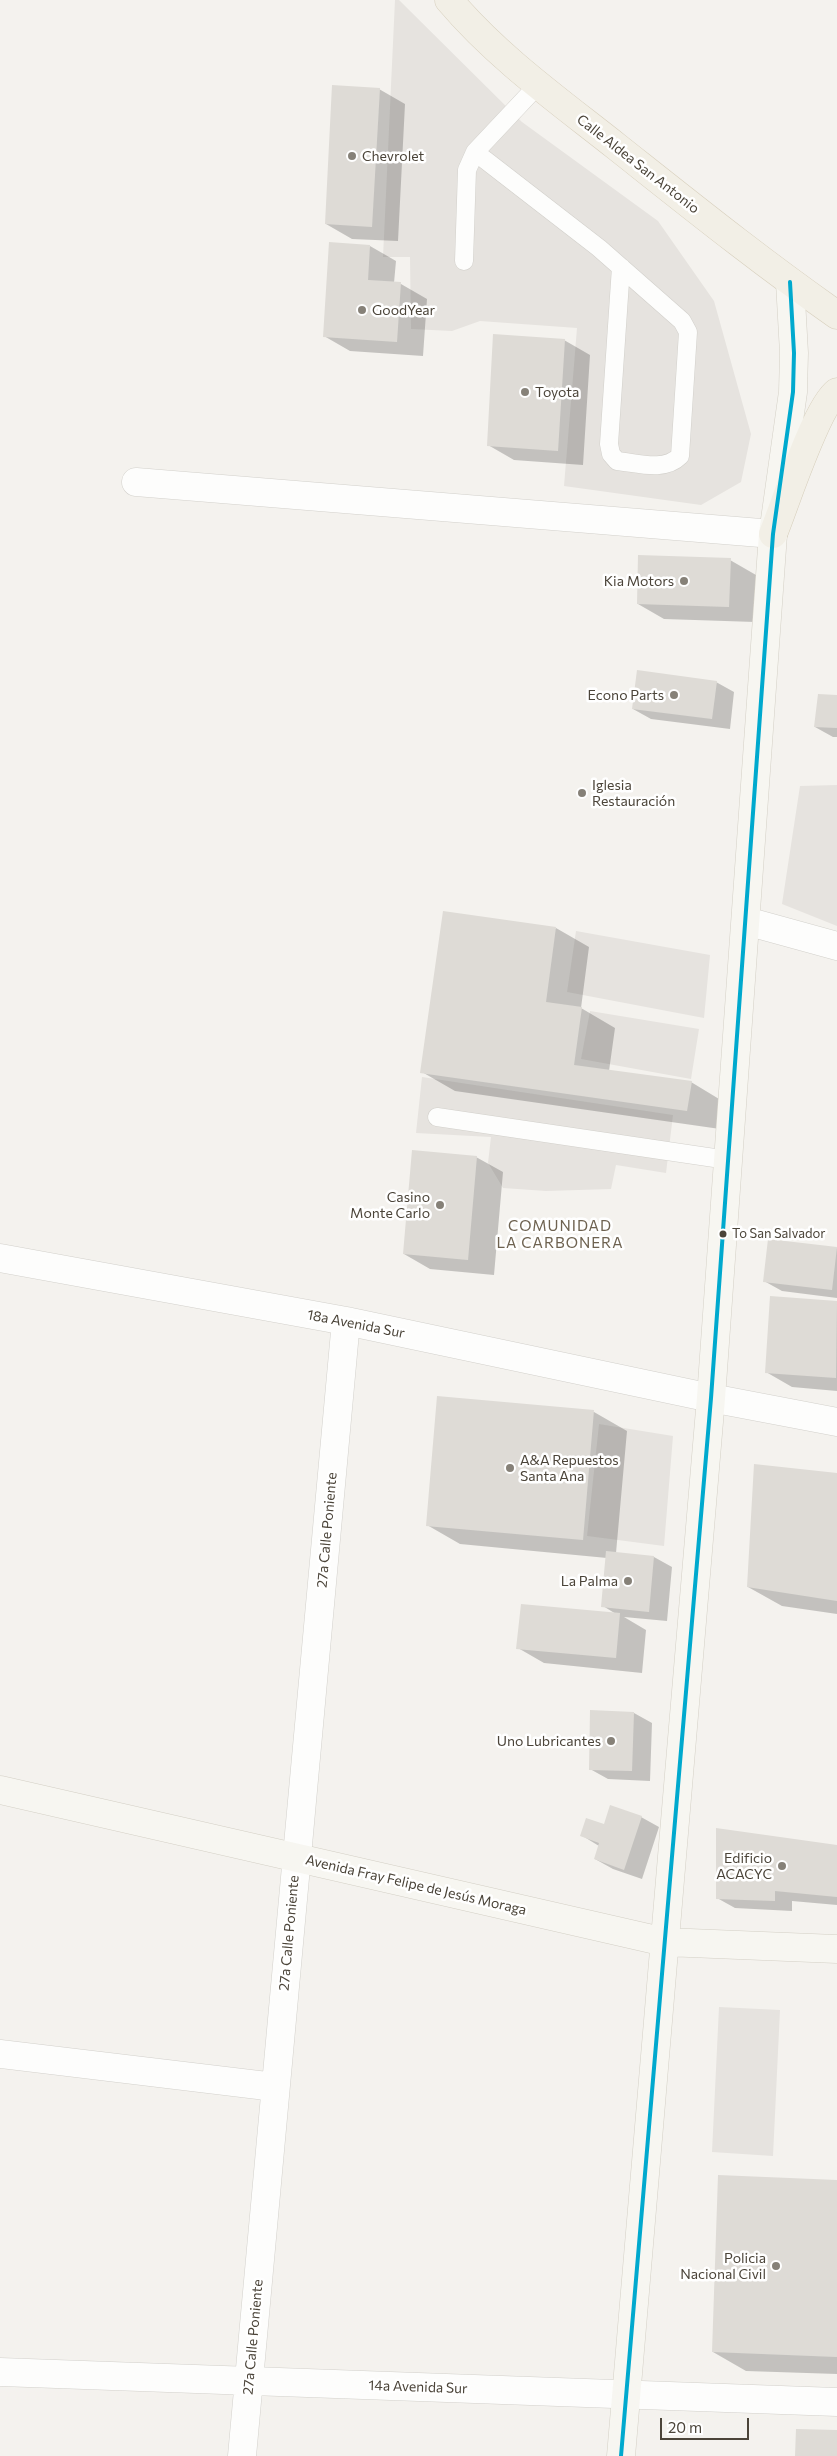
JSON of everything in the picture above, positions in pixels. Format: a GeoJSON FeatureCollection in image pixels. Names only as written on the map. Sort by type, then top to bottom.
{"type":"FeatureCollection","features":[{"type":"Feature","properties":{"kind":"main road","name":"Calle Aldea San Antonio"},"geometry":{"type":"LineString","coordinates":[[449,0],[500,52],[538,85],[790,282],[837,315]]}},
{"type":"Feature","properties":{"kind":"main road"},"geometry":{"type":"LineString","coordinates":[[773,534],[818,420],[830,397],[837,392]]}},
{"type":"Feature","properties":{"kind":"street"},"geometry":{"type":"LineString","coordinates":[[621,2456],[711,1398],[773,534],[793,392],[794,353],[790,282]]}},
{"type":"Feature","properties":{"kind":"street"},"geometry":{"type":"LineString","coordinates":[[136,482],[773,534]]}},
{"type":"Feature","properties":{"kind":"street"},"geometry":{"type":"LineString","coordinates":[[746,921],[837,946]]}},
{"type":"Feature","properties":{"kind":"street","name":"18a Avenida Sur"},"geometry":{"type":"LineString","coordinates":[[0,1258],[346,1321],[711,1398],[837,1422]]}},
{"type":"Feature","properties":{"kind":"street","name":"27a Calle Poniente"},"geometry":{"type":"LineString","coordinates":[[242,2456],[346,1321]]}},
{"type":"Feature","properties":{"kind":"street","name":"Avenida Fray Felipe de Jesús Moraga"},"geometry":{"type":"LineString","coordinates":[[0,1790],[665,1942],[837,1949]]}},
{"type":"Feature","properties":{"kind":"street"},"geometry":{"type":"LineString","coordinates":[[0,2054],[275,2087]]}},
{"type":"Feature","properties":{"kind":"street","name":"14a Avenida Sur"},"geometry":{"type":"LineString","coordinates":[[0,2372],[837,2402]]}},
{"type":"Feature","properties":{"kind":"lane"},"geometry":{"type":"LineString","coordinates":[[464,260],[467,170],[474,152],[538,85]]}},
{"type":"Feature","properties":{"kind":"lane"},"geometry":{"type":"LineString","coordinates":[[474,152],[599,248],[621,267],[674,313],[688,332],[680,456],[665,466],[617,462],[611,454],[609,444],[621,267]]}},
{"type":"Feature","properties":{"kind":"lane"},"geometry":{"type":"LineString","coordinates":[[437,1117],[728,1160]]}},
{"type":"Feature","properties":{"kind":"shaded area"},"geometry":{"type":"Polygon","coordinates":[[[395,0],[399,0],[522,122],[658,221],[714,301],[751,434],[741,482],[701,505],[564,486],[577,328],[480,321],[452,331],[411,329],[410,257],[383,257],[395,0]]]}},
{"type":"Feature","properties":{"kind":"shaded area"},"geometry":{"type":"Polygon","coordinates":[[[837,785],[837,926],[782,904],[800,786],[837,785]]]}},
{"type":"Feature","properties":{"kind":"shaded area"},"geometry":{"type":"Polygon","coordinates":[[[576,931],[710,955],[704,1018],[567,992],[576,931]]]}},
{"type":"Feature","properties":{"kind":"shaded area"},"geometry":{"type":"Polygon","coordinates":[[[590,1011],[699,1029],[691,1079],[581,1059],[590,1011]]]}},
{"type":"Feature","properties":{"kind":"shaded area"},"geometry":{"type":"Polygon","coordinates":[[[422,1077],[673,1115],[666,1173],[616,1165],[611,1189],[546,1191],[503,1188],[488,1163],[491,1137],[416,1133],[422,1077]]]}},
{"type":"Feature","properties":{"kind":"shaded area"},"geometry":{"type":"Polygon","coordinates":[[[599,1424],[673,1436],[664,1546],[587,1536],[599,1424]]]}},
{"type":"Feature","properties":{"kind":"shaded area"},"geometry":{"type":"Polygon","coordinates":[[[719,2007],[780,2010],[773,2156],[712,2152],[719,2007]]]}},
{"type":"Feature","properties":{"kind":"building","name":"Chevrolet"},"geometry":{"type":"Polygon","coordinates":[[[332,85],[380,88],[372,227],[325,224],[332,85]]]}},
{"type":"Feature","properties":{"kind":"building","name":"GoodYear"},"geometry":{"type":"Polygon","coordinates":[[[329,242],[370,245],[368,280],[401,282],[397,342],[323,337],[329,242]]]}},
{"type":"Feature","properties":{"kind":"building","name":"Toyota"},"geometry":{"type":"Polygon","coordinates":[[[493,334],[565,339],[558,451],[487,446],[493,334]]]}},
{"type":"Feature","properties":{"kind":"building","name":"Kia Motors"},"geometry":{"type":"Polygon","coordinates":[[[638,555],[731,558],[729,607],[637,604],[638,555]]]}},
{"type":"Feature","properties":{"kind":"building","name":"Econo Parts"},"geometry":{"type":"Polygon","coordinates":[[[637,670],[717,681],[712,719],[632,709],[637,670]]]}},
{"type":"Feature","properties":{"kind":"building"},"geometry":{"type":"Polygon","coordinates":[[[818,694],[837,695],[837,728],[814,727],[818,694]]]}},
{"type":"Feature","properties":{"kind":"building"},"geometry":{"type":"Polygon","coordinates":[[[443,911],[556,927],[546,1002],[582,1007],[574,1065],[692,1081],[687,1111],[420,1073],[443,911]]]}},
{"type":"Feature","properties":{"kind":"building","name":"Casino Monte Carlo"},"geometry":{"type":"Polygon","coordinates":[[[412,1150],[477,1156],[468,1260],[403,1254],[412,1150]]]}},
{"type":"Feature","properties":{"kind":"building"},"geometry":{"type":"Polygon","coordinates":[[[768,1239],[837,1247],[832,1290],[763,1282],[768,1239]]]}},
{"type":"Feature","properties":{"kind":"building"},"geometry":{"type":"Polygon","coordinates":[[[770,1296],[837,1301],[836,1378],[765,1373],[770,1296]]]}},
{"type":"Feature","properties":{"kind":"building","name":"A&A Repuestos Santa Ana"},"geometry":{"type":"Polygon","coordinates":[[[437,1396],[594,1410],[583,1540],[426,1526],[437,1396]]]}},
{"type":"Feature","properties":{"kind":"building"},"geometry":{"type":"Polygon","coordinates":[[[754,1464],[837,1473],[837,1601],[747,1587],[754,1464]]]}},
{"type":"Feature","properties":{"kind":"building","name":"La Palma"},"geometry":{"type":"Polygon","coordinates":[[[606,1551],[654,1556],[649,1612],[601,1607],[606,1551]]]}},
{"type":"Feature","properties":{"kind":"building"},"geometry":{"type":"Polygon","coordinates":[[[521,1604],[620,1613],[616,1658],[516,1649],[521,1604]]]}},
{"type":"Feature","properties":{"kind":"building","name":"Uno Lubricantes"},"geometry":{"type":"Polygon","coordinates":[[[590,1710],[634,1712],[632,1771],[589,1770],[590,1710]]]}},
{"type":"Feature","properties":{"kind":"building"},"geometry":{"type":"Polygon","coordinates":[[[610,1805],[642,1816],[624,1870],[594,1859],[599,1843],[580,1836],[586,1818],[604,1824],[610,1805]]]}},
{"type":"Feature","properties":{"kind":"building"},"geometry":{"type":"Polygon","coordinates":[[[716,1828],[837,1845],[837,1897],[775,1891],[775,1901],[716,1899],[716,1828]]]}},
{"type":"Feature","properties":{"kind":"building","name":"Policia Nacional Civil"},"geometry":{"type":"Polygon","coordinates":[[[718,2175],[837,2180],[837,2357],[712,2352],[718,2175]]]}},
{"type":"Feature","properties":{"kind":"building"},"geometry":{"type":"Polygon","coordinates":[[[796,2429],[837,2430],[837,2456],[795,2456],[796,2429]]]}},
{"type":"Feature","properties":{"kind":"transit line"},"geometry":{"type":"LineString","coordinates":[[621,2456],[711,1398],[773,534],[793,392],[794,353],[790,282]]}},
{"type":"Feature","properties":{"kind":"place","name":"Chevrolet"},"geometry":{"type":"Point","coordinates":[352,156]}},
{"type":"Feature","properties":{"kind":"place","name":"GoodYear"},"geometry":{"type":"Point","coordinates":[362,310]}},
{"type":"Feature","properties":{"kind":"place","name":"Toyota"},"geometry":{"type":"Point","coordinates":[525,392]}},
{"type":"Feature","properties":{"kind":"place","name":"Kia Motors"},"geometry":{"type":"Point","coordinates":[684,581]}},
{"type":"Feature","properties":{"kind":"place","name":"Econo Parts"},"geometry":{"type":"Point","coordinates":[674,695]}},
{"type":"Feature","properties":{"kind":"place","name":"Iglesia Restauración"},"geometry":{"type":"Point","coordinates":[582,793]}},
{"type":"Feature","properties":{"kind":"place","name":"Casino Monte Carlo"},"geometry":{"type":"Point","coordinates":[440,1205]}},
{"type":"Feature","properties":{"kind":"place","name":"To San Salvador"},"geometry":{"type":"Point","coordinates":[723,1234]}},
{"type":"Feature","properties":{"kind":"place","name":"A&A Repuestos Santa Ana"},"geometry":{"type":"Point","coordinates":[510,1468]}},
{"type":"Feature","properties":{"kind":"place","name":"La Palma"},"geometry":{"type":"Point","coordinates":[628,1581]}},
{"type":"Feature","properties":{"kind":"place","name":"Uno Lubricantes"},"geometry":{"type":"Point","coordinates":[611,1741]}},
{"type":"Feature","properties":{"kind":"place","name":"Edificio ACACYC"},"geometry":{"type":"Point","coordinates":[782,1866]}},
{"type":"Feature","properties":{"kind":"place","name":"Policia Nacional Civil"},"geometry":{"type":"Point","coordinates":[776,2266]}},
{"type":"Feature","properties":{"kind":"district","name":"COMUNIDAD LA CARBONERA"},"geometry":{"type":"Point","coordinates":[560,1234]}}]}
